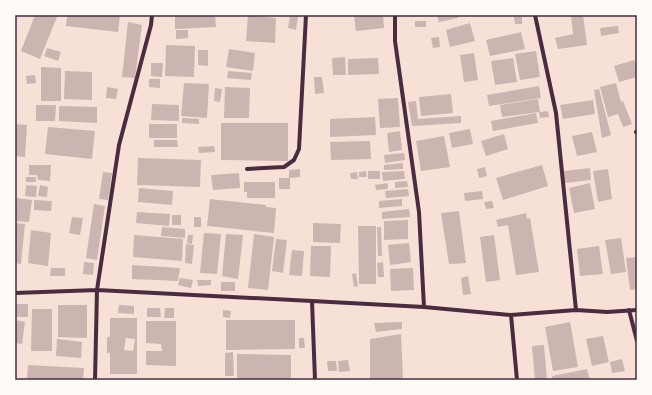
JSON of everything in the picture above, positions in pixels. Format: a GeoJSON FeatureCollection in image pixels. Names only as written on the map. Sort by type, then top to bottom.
{"type":"FeatureCollection","features":[{"type":"Feature","properties":{"kind":"street"},"geometry":{"type":"LineString","coordinates":[[95,380],[98,290],[119,145],[151,25],[152,15]]}},
{"type":"Feature","properties":{"kind":"street"},"geometry":{"type":"LineString","coordinates":[[247,169],[284,167],[294,160],[299,149],[306,15]]}},
{"type":"Feature","properties":{"kind":"street"},"geometry":{"type":"LineString","coordinates":[[395,15],[395,41],[420,212],[424,308]]}},
{"type":"Feature","properties":{"kind":"street"},"geometry":{"type":"LineString","coordinates":[[535,15],[556,113],[576,310]]}},
{"type":"Feature","properties":{"kind":"street"},"geometry":{"type":"LineString","coordinates":[[15,292],[98,290],[312,300],[511,315],[576,310],[607,312],[637,310]]}},
{"type":"Feature","properties":{"kind":"street"},"geometry":{"type":"LineString","coordinates":[[312,300],[315,380]]}},
{"type":"Feature","properties":{"kind":"street"},"geometry":{"type":"LineString","coordinates":[[629,310],[637,341]]}},
{"type":"Feature","properties":{"kind":"street"},"geometry":{"type":"LineString","coordinates":[[511,315],[518,380]]}},
{"type":"Feature","properties":{"kind":"building"},"geometry":{"type":"Polygon","coordinates":[[[35,15],[51,15],[57,17],[40,59],[21,51],[35,15]]]}},
{"type":"Feature","properties":{"kind":"building"},"geometry":{"type":"Polygon","coordinates":[[[67,15],[120,15],[118,32],[66,26],[67,15]]]}},
{"type":"Feature","properties":{"kind":"building"},"geometry":{"type":"Polygon","coordinates":[[[175,15],[215,15],[216,27],[175,29],[175,15]]]}},
{"type":"Feature","properties":{"kind":"building"},"geometry":{"type":"Polygon","coordinates":[[[248,15],[276,18],[275,43],[246,41],[248,15]]]}},
{"type":"Feature","properties":{"kind":"building"},"geometry":{"type":"Polygon","coordinates":[[[290,15],[298,16],[296,30],[288,28],[290,15]]]}},
{"type":"Feature","properties":{"kind":"building"},"geometry":{"type":"Polygon","coordinates":[[[383,15],[384,28],[356,31],[354,16],[383,15]]]}},
{"type":"Feature","properties":{"kind":"building"},"geometry":{"type":"Polygon","coordinates":[[[437,15],[457,15],[458,18],[439,22],[437,15]]]}},
{"type":"Feature","properties":{"kind":"building"},"geometry":{"type":"Polygon","coordinates":[[[571,15],[583,15],[587,45],[558,49],[555,38],[573,34],[571,15]]]}},
{"type":"Feature","properties":{"kind":"building"},"geometry":{"type":"Polygon","coordinates":[[[514,17],[522,17],[522,24],[515,24],[514,17]]]}},
{"type":"Feature","properties":{"kind":"building"},"geometry":{"type":"Polygon","coordinates":[[[415,21],[426,21],[426,27],[415,27],[415,21]]]}},
{"type":"Feature","properties":{"kind":"building"},"geometry":{"type":"Polygon","coordinates":[[[128,22],[142,25],[135,78],[122,77],[128,22]]]}},
{"type":"Feature","properties":{"kind":"building"},"geometry":{"type":"Polygon","coordinates":[[[470,23],[475,41],[450,47],[446,30],[470,23]]]}},
{"type":"Feature","properties":{"kind":"building"},"geometry":{"type":"Polygon","coordinates":[[[618,26],[619,33],[601,36],[600,28],[618,26]]]}},
{"type":"Feature","properties":{"kind":"building"},"geometry":{"type":"Polygon","coordinates":[[[176,30],[188,30],[188,38],[176,39],[176,30]]]}},
{"type":"Feature","properties":{"kind":"building"},"geometry":{"type":"Polygon","coordinates":[[[521,32],[525,49],[490,56],[486,40],[521,32]]]}},
{"type":"Feature","properties":{"kind":"building"},"geometry":{"type":"Polygon","coordinates":[[[439,37],[440,47],[433,48],[431,38],[439,37]]]}},
{"type":"Feature","properties":{"kind":"building"},"geometry":{"type":"Polygon","coordinates":[[[166,45],[195,46],[194,77],[165,76],[166,45]]]}},
{"type":"Feature","properties":{"kind":"building"},"geometry":{"type":"Polygon","coordinates":[[[47,48],[61,52],[58,61],[44,56],[47,48]]]}},
{"type":"Feature","properties":{"kind":"building"},"geometry":{"type":"Polygon","coordinates":[[[229,49],[255,53],[253,71],[226,67],[229,49]]]}},
{"type":"Feature","properties":{"kind":"building"},"geometry":{"type":"Polygon","coordinates":[[[198,50],[208,50],[208,66],[198,65],[198,50]]]}},
{"type":"Feature","properties":{"kind":"building"},"geometry":{"type":"Polygon","coordinates":[[[536,51],[540,77],[520,80],[515,54],[536,51]]]}},
{"type":"Feature","properties":{"kind":"building"},"geometry":{"type":"Polygon","coordinates":[[[474,53],[478,80],[464,82],[460,55],[474,53]]]}},
{"type":"Feature","properties":{"kind":"building"},"geometry":{"type":"Polygon","coordinates":[[[345,57],[346,75],[333,75],[332,58],[345,57]]]}},
{"type":"Feature","properties":{"kind":"building"},"geometry":{"type":"Polygon","coordinates":[[[378,58],[379,74],[348,75],[348,59],[378,58]]]}},
{"type":"Feature","properties":{"kind":"building"},"geometry":{"type":"Polygon","coordinates":[[[513,58],[517,82],[495,85],[491,61],[513,58]]]}},
{"type":"Feature","properties":{"kind":"building"},"geometry":{"type":"Polygon","coordinates":[[[634,60],[637,69],[637,77],[619,82],[614,66],[634,60]]]}},
{"type":"Feature","properties":{"kind":"building"},"geometry":{"type":"Polygon","coordinates":[[[151,63],[163,63],[162,77],[151,76],[151,63]]]}},
{"type":"Feature","properties":{"kind":"building"},"geometry":{"type":"Polygon","coordinates":[[[41,67],[61,68],[61,101],[41,101],[41,67]]]}},
{"type":"Feature","properties":{"kind":"building"},"geometry":{"type":"Polygon","coordinates":[[[65,71],[92,72],[92,100],[64,99],[65,71]]]}},
{"type":"Feature","properties":{"kind":"building"},"geometry":{"type":"Polygon","coordinates":[[[228,71],[252,73],[251,80],[227,78],[228,71]]]}},
{"type":"Feature","properties":{"kind":"building"},"geometry":{"type":"Polygon","coordinates":[[[35,75],[36,83],[27,84],[26,76],[35,75]]]}},
{"type":"Feature","properties":{"kind":"building"},"geometry":{"type":"Polygon","coordinates":[[[314,77],[322,77],[324,93],[315,94],[314,77]]]}},
{"type":"Feature","properties":{"kind":"building"},"geometry":{"type":"Polygon","coordinates":[[[149,79],[160,79],[160,88],[149,87],[149,79]]]}},
{"type":"Feature","properties":{"kind":"building"},"geometry":{"type":"Polygon","coordinates":[[[184,83],[209,84],[207,118],[181,116],[184,83]]]}},
{"type":"Feature","properties":{"kind":"building"},"geometry":{"type":"Polygon","coordinates":[[[616,83],[621,102],[623,101],[632,124],[623,127],[618,114],[608,117],[600,87],[616,83]]]}},
{"type":"Feature","properties":{"kind":"building"},"geometry":{"type":"Polygon","coordinates":[[[539,86],[541,98],[489,106],[487,95],[539,86]]]}},
{"type":"Feature","properties":{"kind":"building"},"geometry":{"type":"Polygon","coordinates":[[[107,87],[118,89],[116,99],[106,98],[107,87]]]}},
{"type":"Feature","properties":{"kind":"building"},"geometry":{"type":"Polygon","coordinates":[[[225,87],[250,88],[249,118],[224,118],[225,87]]]}},
{"type":"Feature","properties":{"kind":"building"},"geometry":{"type":"Polygon","coordinates":[[[215,88],[222,89],[220,102],[214,101],[215,88]]]}},
{"type":"Feature","properties":{"kind":"building"},"geometry":{"type":"Polygon","coordinates":[[[599,89],[611,135],[602,138],[594,90],[599,89]]]}},
{"type":"Feature","properties":{"kind":"building"},"geometry":{"type":"Polygon","coordinates":[[[451,94],[453,113],[421,116],[419,97],[451,94]]]}},
{"type":"Feature","properties":{"kind":"building"},"geometry":{"type":"Polygon","coordinates":[[[398,98],[400,127],[380,128],[378,99],[398,98]]]}},
{"type":"Feature","properties":{"kind":"building"},"geometry":{"type":"Polygon","coordinates":[[[538,99],[540,112],[548,111],[549,117],[540,118],[539,112],[502,117],[500,105],[538,99]]]}},
{"type":"Feature","properties":{"kind":"building"},"geometry":{"type":"Polygon","coordinates":[[[593,100],[595,114],[563,119],[560,105],[593,100]]]}},
{"type":"Feature","properties":{"kind":"building"},"geometry":{"type":"Polygon","coordinates":[[[416,101],[418,119],[461,116],[461,123],[412,126],[408,102],[416,101]]]}},
{"type":"Feature","properties":{"kind":"building"},"geometry":{"type":"Polygon","coordinates":[[[152,104],[179,105],[179,121],[151,120],[152,104]]]}},
{"type":"Feature","properties":{"kind":"building"},"geometry":{"type":"Polygon","coordinates":[[[36,105],[56,105],[55,121],[36,121],[36,105]]]}},
{"type":"Feature","properties":{"kind":"building"},"geometry":{"type":"Polygon","coordinates":[[[59,106],[97,107],[97,123],[59,121],[59,106]]]}},
{"type":"Feature","properties":{"kind":"building"},"geometry":{"type":"Polygon","coordinates":[[[536,113],[538,123],[493,131],[491,121],[536,113]]]}},
{"type":"Feature","properties":{"kind":"building"},"geometry":{"type":"Polygon","coordinates":[[[375,117],[376,135],[330,137],[330,119],[375,117]]]}},
{"type":"Feature","properties":{"kind":"building"},"geometry":{"type":"Polygon","coordinates":[[[182,118],[199,119],[199,124],[182,123],[182,118]]]}},
{"type":"Feature","properties":{"kind":"building"},"geometry":{"type":"Polygon","coordinates":[[[221,123],[288,123],[288,161],[221,160],[221,123]]]}},
{"type":"Feature","properties":{"kind":"building"},"geometry":{"type":"Polygon","coordinates":[[[15,124],[27,125],[25,157],[15,156],[15,124]]]}},
{"type":"Feature","properties":{"kind":"building"},"geometry":{"type":"Polygon","coordinates":[[[149,124],[177,124],[177,138],[149,138],[149,124]]]}},
{"type":"Feature","properties":{"kind":"building"},"geometry":{"type":"Polygon","coordinates":[[[48,127],[95,131],[92,159],[45,154],[48,127]]]}},
{"type":"Feature","properties":{"kind":"building"},"geometry":{"type":"Polygon","coordinates":[[[470,129],[473,144],[452,148],[449,133],[470,129]]]}},
{"type":"Feature","properties":{"kind":"building"},"geometry":{"type":"Polygon","coordinates":[[[400,131],[402,150],[389,152],[387,133],[400,131]]]}},
{"type":"Feature","properties":{"kind":"building"},"geometry":{"type":"Polygon","coordinates":[[[592,132],[597,152],[577,156],[572,136],[592,132]]]}},
{"type":"Feature","properties":{"kind":"building"},"geometry":{"type":"Polygon","coordinates":[[[504,134],[508,149],[486,156],[481,141],[504,134]]]}},
{"type":"Feature","properties":{"kind":"building"},"geometry":{"type":"Polygon","coordinates":[[[444,136],[450,167],[421,171],[416,141],[444,136]]]}},
{"type":"Feature","properties":{"kind":"building"},"geometry":{"type":"Polygon","coordinates":[[[154,140],[177,140],[178,147],[154,147],[154,140]]]}},
{"type":"Feature","properties":{"kind":"building"},"geometry":{"type":"Polygon","coordinates":[[[370,141],[371,159],[331,160],[330,142],[370,141]]]}},
{"type":"Feature","properties":{"kind":"building"},"geometry":{"type":"Polygon","coordinates":[[[214,146],[215,152],[199,153],[198,147],[214,146]]]}},
{"type":"Feature","properties":{"kind":"building"},"geometry":{"type":"Polygon","coordinates":[[[404,153],[405,160],[385,163],[384,155],[404,153]]]}},
{"type":"Feature","properties":{"kind":"building"},"geometry":{"type":"Polygon","coordinates":[[[138,158],[201,160],[200,187],[137,185],[138,158]]]}},
{"type":"Feature","properties":{"kind":"building"},"geometry":{"type":"Polygon","coordinates":[[[403,163],[403,169],[384,170],[384,165],[403,163]]]}},
{"type":"Feature","properties":{"kind":"building"},"geometry":{"type":"Polygon","coordinates":[[[29,165],[51,165],[50,181],[38,180],[37,175],[29,175],[29,165]]]}},
{"type":"Feature","properties":{"kind":"building"},"geometry":{"type":"Polygon","coordinates":[[[542,165],[548,186],[503,200],[496,178],[542,165]]]}},
{"type":"Feature","properties":{"kind":"building"},"geometry":{"type":"Polygon","coordinates":[[[485,167],[487,176],[479,178],[477,169],[485,167]]]}},
{"type":"Feature","properties":{"kind":"building"},"geometry":{"type":"Polygon","coordinates":[[[590,168],[591,180],[565,183],[564,171],[590,168]]]}},
{"type":"Feature","properties":{"kind":"building"},"geometry":{"type":"Polygon","coordinates":[[[300,169],[300,177],[289,178],[289,170],[300,169]]]}},
{"type":"Feature","properties":{"kind":"building"},"geometry":{"type":"Polygon","coordinates":[[[608,169],[612,199],[598,202],[593,171],[608,169]]]}},
{"type":"Feature","properties":{"kind":"building"},"geometry":{"type":"Polygon","coordinates":[[[366,171],[367,177],[359,177],[359,172],[366,171]]]}},
{"type":"Feature","properties":{"kind":"building"},"geometry":{"type":"Polygon","coordinates":[[[368,171],[380,171],[380,179],[368,179],[368,171]]]}},
{"type":"Feature","properties":{"kind":"building"},"geometry":{"type":"Polygon","coordinates":[[[404,171],[405,179],[383,181],[382,172],[404,171]]]}},
{"type":"Feature","properties":{"kind":"building"},"geometry":{"type":"Polygon","coordinates":[[[103,172],[112,173],[108,200],[99,199],[103,172]]]}},
{"type":"Feature","properties":{"kind":"building"},"geometry":{"type":"Polygon","coordinates":[[[357,172],[358,179],[351,179],[350,173],[357,172]]]}},
{"type":"Feature","properties":{"kind":"building"},"geometry":{"type":"Polygon","coordinates":[[[239,173],[240,188],[213,190],[211,175],[239,173]]]}},
{"type":"Feature","properties":{"kind":"building"},"geometry":{"type":"Polygon","coordinates":[[[26,177],[36,177],[36,182],[26,182],[26,177]]]}},
{"type":"Feature","properties":{"kind":"building"},"geometry":{"type":"Polygon","coordinates":[[[279,178],[290,178],[290,189],[279,189],[279,178]]]}},
{"type":"Feature","properties":{"kind":"building"},"geometry":{"type":"Polygon","coordinates":[[[407,181],[408,187],[395,188],[395,182],[407,181]]]}},
{"type":"Feature","properties":{"kind":"building"},"geometry":{"type":"Polygon","coordinates":[[[244,182],[275,182],[275,198],[247,198],[247,192],[244,192],[244,182]]]}},
{"type":"Feature","properties":{"kind":"building"},"geometry":{"type":"Polygon","coordinates":[[[388,183],[388,189],[376,190],[375,185],[388,183]]]}},
{"type":"Feature","properties":{"kind":"building"},"geometry":{"type":"Polygon","coordinates":[[[590,183],[595,209],[574,213],[569,188],[590,183]]]}},
{"type":"Feature","properties":{"kind":"building"},"geometry":{"type":"Polygon","coordinates":[[[26,185],[37,186],[36,197],[25,196],[26,185]]]}},
{"type":"Feature","properties":{"kind":"building"},"geometry":{"type":"Polygon","coordinates":[[[40,185],[48,187],[47,197],[38,196],[40,185]]]}},
{"type":"Feature","properties":{"kind":"building"},"geometry":{"type":"Polygon","coordinates":[[[139,188],[173,191],[172,205],[138,202],[139,188]]]}},
{"type":"Feature","properties":{"kind":"building"},"geometry":{"type":"Polygon","coordinates":[[[408,189],[409,196],[386,198],[385,191],[408,189]]]}},
{"type":"Feature","properties":{"kind":"building"},"geometry":{"type":"Polygon","coordinates":[[[482,191],[483,199],[465,201],[464,193],[482,191]]]}},
{"type":"Feature","properties":{"kind":"building"},"geometry":{"type":"Polygon","coordinates":[[[17,198],[32,200],[29,222],[15,221],[17,198]]]}},
{"type":"Feature","properties":{"kind":"building"},"geometry":{"type":"Polygon","coordinates":[[[210,199],[266,205],[266,207],[276,208],[274,233],[207,226],[210,199]]]}},
{"type":"Feature","properties":{"kind":"building"},"geometry":{"type":"Polygon","coordinates":[[[402,199],[402,206],[379,208],[379,201],[402,199]]]}},
{"type":"Feature","properties":{"kind":"building"},"geometry":{"type":"Polygon","coordinates":[[[34,200],[52,201],[51,211],[34,210],[34,200]]]}},
{"type":"Feature","properties":{"kind":"building"},"geometry":{"type":"Polygon","coordinates":[[[492,201],[494,208],[486,209],[484,202],[492,201]]]}},
{"type":"Feature","properties":{"kind":"building"},"geometry":{"type":"Polygon","coordinates":[[[94,204],[105,206],[97,260],[86,258],[94,204]]]}},
{"type":"Feature","properties":{"kind":"building"},"geometry":{"type":"Polygon","coordinates":[[[409,209],[410,217],[382,219],[382,212],[409,209]]]}},
{"type":"Feature","properties":{"kind":"building"},"geometry":{"type":"Polygon","coordinates":[[[459,211],[466,263],[449,264],[441,213],[459,211]]]}},
{"type":"Feature","properties":{"kind":"building"},"geometry":{"type":"Polygon","coordinates":[[[137,212],[170,214],[169,226],[136,223],[137,212]]]}},
{"type":"Feature","properties":{"kind":"building"},"geometry":{"type":"Polygon","coordinates":[[[526,213],[527,219],[530,218],[539,272],[516,275],[508,225],[498,227],[496,220],[526,213]]]}},
{"type":"Feature","properties":{"kind":"building"},"geometry":{"type":"Polygon","coordinates":[[[172,215],[181,215],[181,225],[172,225],[172,215]]]}},
{"type":"Feature","properties":{"kind":"building"},"geometry":{"type":"Polygon","coordinates":[[[72,217],[83,218],[80,235],[69,233],[72,217]]]}},
{"type":"Feature","properties":{"kind":"building"},"geometry":{"type":"Polygon","coordinates":[[[194,217],[201,217],[201,227],[194,227],[194,217]]]}},
{"type":"Feature","properties":{"kind":"building"},"geometry":{"type":"Polygon","coordinates":[[[408,220],[408,239],[384,240],[384,221],[408,220]]]}},
{"type":"Feature","properties":{"kind":"building"},"geometry":{"type":"Polygon","coordinates":[[[15,223],[25,224],[21,264],[15,263],[15,223]]]}},
{"type":"Feature","properties":{"kind":"building"},"geometry":{"type":"Polygon","coordinates":[[[313,223],[341,224],[340,243],[313,242],[313,223]]]}},
{"type":"Feature","properties":{"kind":"building"},"geometry":{"type":"Polygon","coordinates":[[[358,226],[376,226],[376,284],[359,284],[358,226]]]}},
{"type":"Feature","properties":{"kind":"building"},"geometry":{"type":"Polygon","coordinates":[[[162,227],[185,229],[185,238],[161,236],[162,227]]]}},
{"type":"Feature","properties":{"kind":"building"},"geometry":{"type":"Polygon","coordinates":[[[377,227],[381,227],[382,256],[378,256],[377,227]]]}},
{"type":"Feature","properties":{"kind":"building"},"geometry":{"type":"Polygon","coordinates":[[[31,230],[51,233],[48,266],[28,263],[31,230]]]}},
{"type":"Feature","properties":{"kind":"building"},"geometry":{"type":"Polygon","coordinates":[[[204,233],[221,234],[217,274],[200,273],[204,233]]]}},
{"type":"Feature","properties":{"kind":"building"},"geometry":{"type":"Polygon","coordinates":[[[226,234],[243,235],[238,279],[222,276],[226,234]]]}},
{"type":"Feature","properties":{"kind":"building"},"geometry":{"type":"Polygon","coordinates":[[[254,234],[274,237],[268,290],[248,288],[254,234]]]}},
{"type":"Feature","properties":{"kind":"building"},"geometry":{"type":"Polygon","coordinates":[[[134,235],[183,239],[182,261],[133,257],[134,235]]]}},
{"type":"Feature","properties":{"kind":"building"},"geometry":{"type":"Polygon","coordinates":[[[188,235],[193,235],[192,244],[187,243],[188,235]]]}},
{"type":"Feature","properties":{"kind":"building"},"geometry":{"type":"Polygon","coordinates":[[[494,235],[500,280],[486,282],[480,237],[494,235]]]}},
{"type":"Feature","properties":{"kind":"building"},"geometry":{"type":"Polygon","coordinates":[[[621,238],[626,272],[611,274],[605,240],[621,238]]]}},
{"type":"Feature","properties":{"kind":"building"},"geometry":{"type":"Polygon","coordinates":[[[276,239],[287,240],[283,273],[272,271],[276,239]]]}},
{"type":"Feature","properties":{"kind":"building"},"geometry":{"type":"Polygon","coordinates":[[[409,243],[411,262],[390,265],[388,245],[409,243]]]}},
{"type":"Feature","properties":{"kind":"building"},"geometry":{"type":"Polygon","coordinates":[[[186,244],[194,245],[192,264],[185,263],[186,244]]]}},
{"type":"Feature","properties":{"kind":"building"},"geometry":{"type":"Polygon","coordinates":[[[311,246],[331,246],[330,277],[310,276],[311,246]]]}},
{"type":"Feature","properties":{"kind":"building"},"geometry":{"type":"Polygon","coordinates":[[[599,246],[603,274],[580,276],[577,249],[599,246]]]}},
{"type":"Feature","properties":{"kind":"building"},"geometry":{"type":"Polygon","coordinates":[[[292,250],[304,251],[302,276],[289,275],[292,250]]]}},
{"type":"Feature","properties":{"kind":"building"},"geometry":{"type":"Polygon","coordinates":[[[637,257],[637,289],[630,290],[626,258],[637,257]]]}},
{"type":"Feature","properties":{"kind":"building"},"geometry":{"type":"Polygon","coordinates":[[[84,262],[94,263],[93,275],[83,274],[84,262]]]}},
{"type":"Feature","properties":{"kind":"building"},"geometry":{"type":"Polygon","coordinates":[[[383,262],[384,277],[378,277],[377,263],[383,262]]]}},
{"type":"Feature","properties":{"kind":"building"},"geometry":{"type":"Polygon","coordinates":[[[132,265],[180,268],[178,281],[132,279],[132,265]]]}},
{"type":"Feature","properties":{"kind":"building"},"geometry":{"type":"Polygon","coordinates":[[[51,268],[65,268],[65,276],[50,276],[51,268]]]}},
{"type":"Feature","properties":{"kind":"building"},"geometry":{"type":"Polygon","coordinates":[[[413,268],[414,290],[391,291],[390,269],[413,268]]]}},
{"type":"Feature","properties":{"kind":"building"},"geometry":{"type":"Polygon","coordinates":[[[356,273],[358,286],[354,287],[352,274],[356,273]]]}},
{"type":"Feature","properties":{"kind":"building"},"geometry":{"type":"Polygon","coordinates":[[[468,276],[471,294],[463,295],[461,278],[468,276]]]}},
{"type":"Feature","properties":{"kind":"building"},"geometry":{"type":"Polygon","coordinates":[[[180,278],[193,280],[191,288],[178,285],[180,278]]]}},
{"type":"Feature","properties":{"kind":"building"},"geometry":{"type":"Polygon","coordinates":[[[197,280],[211,280],[211,285],[198,286],[197,280]]]}},
{"type":"Feature","properties":{"kind":"building"},"geometry":{"type":"Polygon","coordinates":[[[221,282],[235,282],[235,291],[221,291],[221,282]]]}},
{"type":"Feature","properties":{"kind":"building"},"geometry":{"type":"Polygon","coordinates":[[[15,304],[28,304],[28,317],[15,317],[15,304]]]}},
{"type":"Feature","properties":{"kind":"building"},"geometry":{"type":"Polygon","coordinates":[[[58,305],[87,305],[87,338],[58,337],[58,305]]]}},
{"type":"Feature","properties":{"kind":"building"},"geometry":{"type":"Polygon","coordinates":[[[119,305],[134,306],[134,314],[118,313],[119,305]]]}},
{"type":"Feature","properties":{"kind":"building"},"geometry":{"type":"Polygon","coordinates":[[[147,308],[160,308],[161,317],[147,317],[147,308]]]}},
{"type":"Feature","properties":{"kind":"building"},"geometry":{"type":"Polygon","coordinates":[[[165,308],[174,308],[174,318],[164,318],[165,308]]]}},
{"type":"Feature","properties":{"kind":"building"},"geometry":{"type":"Polygon","coordinates":[[[32,309],[52,309],[52,351],[31,351],[32,309]]]}},
{"type":"Feature","properties":{"kind":"building"},"geometry":{"type":"Polygon","coordinates":[[[223,310],[231,311],[230,318],[223,317],[223,310]]]}},
{"type":"Feature","properties":{"kind":"building"},"geometry":{"type":"Polygon","coordinates":[[[110,318],[137,318],[137,374],[110,374],[110,353],[107,353],[107,337],[110,337],[110,318]],[[126,338],[124,350],[133,351],[135,339],[126,338]]]}},
{"type":"Feature","properties":{"kind":"building"},"geometry":{"type":"Polygon","coordinates":[[[15,320],[25,322],[22,344],[15,343],[15,320]]]}},
{"type":"Feature","properties":{"kind":"building"},"geometry":{"type":"Polygon","coordinates":[[[226,320],[295,320],[295,349],[226,350],[226,320]]]}},
{"type":"Feature","properties":{"kind":"building"},"geometry":{"type":"Polygon","coordinates":[[[146,321],[176,321],[176,366],[146,365],[146,351],[162,351],[161,344],[146,343],[146,321]]]}},
{"type":"Feature","properties":{"kind":"building"},"geometry":{"type":"Polygon","coordinates":[[[402,322],[402,329],[376,332],[374,323],[402,322]]]}},
{"type":"Feature","properties":{"kind":"building"},"geometry":{"type":"Polygon","coordinates":[[[570,322],[578,367],[553,371],[545,327],[570,322]]]}},
{"type":"Feature","properties":{"kind":"building"},"geometry":{"type":"Polygon","coordinates":[[[401,334],[403,379],[370,380],[370,339],[401,334]]]}},
{"type":"Feature","properties":{"kind":"building"},"geometry":{"type":"Polygon","coordinates":[[[603,336],[609,362],[592,366],[586,339],[603,336]]]}},
{"type":"Feature","properties":{"kind":"building"},"geometry":{"type":"Polygon","coordinates":[[[299,338],[304,338],[305,348],[299,348],[299,338]]]}},
{"type":"Feature","properties":{"kind":"building"},"geometry":{"type":"Polygon","coordinates":[[[57,339],[82,342],[81,358],[56,356],[57,339]]]}},
{"type":"Feature","properties":{"kind":"building"},"geometry":{"type":"Polygon","coordinates":[[[544,345],[547,380],[535,380],[532,346],[544,345]]]}},
{"type":"Feature","properties":{"kind":"building"},"geometry":{"type":"Polygon","coordinates":[[[233,352],[234,376],[225,376],[225,353],[233,352]]]}},
{"type":"Feature","properties":{"kind":"building"},"geometry":{"type":"Polygon","coordinates":[[[237,354],[291,355],[291,380],[237,380],[237,354]]]}},
{"type":"Feature","properties":{"kind":"building"},"geometry":{"type":"Polygon","coordinates":[[[622,359],[625,371],[612,373],[610,362],[622,359]]]}},
{"type":"Feature","properties":{"kind":"building"},"geometry":{"type":"Polygon","coordinates":[[[348,360],[350,371],[339,372],[338,361],[348,360]]]}},
{"type":"Feature","properties":{"kind":"building"},"geometry":{"type":"Polygon","coordinates":[[[327,361],[336,361],[337,371],[328,371],[327,361]]]}},
{"type":"Feature","properties":{"kind":"building"},"geometry":{"type":"Polygon","coordinates":[[[28,365],[84,368],[83,380],[27,380],[28,365]]]}},
{"type":"Feature","properties":{"kind":"building"},"geometry":{"type":"Polygon","coordinates":[[[587,369],[590,380],[553,380],[552,376],[587,369]]]}}]}
